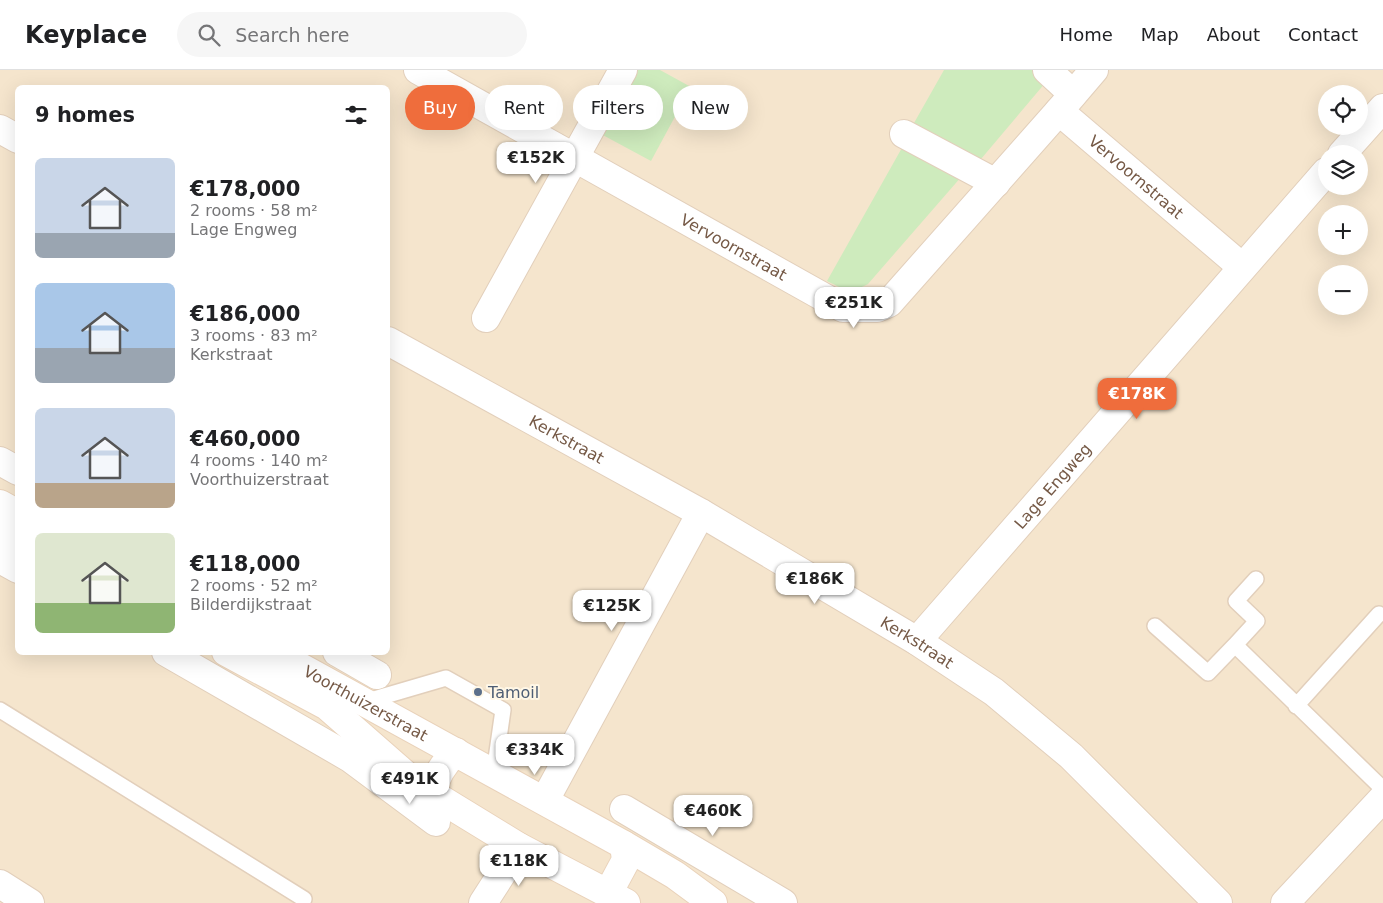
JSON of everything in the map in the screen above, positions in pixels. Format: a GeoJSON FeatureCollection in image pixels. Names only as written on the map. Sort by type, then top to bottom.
{"type":"FeatureCollection","features":[{"type":"Feature","properties":{"kind":"street","name":"Vervoornstraat"},"geometry":{"type":"LineString","coordinates":[[418,70],[843,308],[877,308],[890,303],[1066,103],[1242,267]]}},
{"type":"Feature","properties":{"kind":"street"},"geometry":{"type":"LineString","coordinates":[[486,318],[623,70]]}},
{"type":"Feature","properties":{"kind":"street"},"geometry":{"type":"LineString","coordinates":[[1047,70],[1066,103],[1094,70]]}},
{"type":"Feature","properties":{"kind":"street"},"geometry":{"type":"LineString","coordinates":[[1350,145],[1383,108]]}},
{"type":"Feature","properties":{"kind":"street"},"geometry":{"type":"LineString","coordinates":[[0,129],[15,137]]}},
{"type":"Feature","properties":{"kind":"street"},"geometry":{"type":"LineString","coordinates":[[904,134],[996,183]]}},
{"type":"Feature","properties":{"kind":"street","name":"Lage Engweg"},"geometry":{"type":"LineString","coordinates":[[916,641],[1318,181]]}},
{"type":"Feature","properties":{"kind":"street","name":"Kerkstraat"},"geometry":{"type":"LineString","coordinates":[[390,342],[701,513],[916,641],[994,692],[1070,756],[1218,903]]}},
{"type":"Feature","properties":{"kind":"street"},"geometry":{"type":"LineString","coordinates":[[0,461],[15,469]]}},
{"type":"Feature","properties":{"kind":"street"},"geometry":{"type":"LineString","coordinates":[[0,504],[15,512]]}},
{"type":"Feature","properties":{"kind":"street"},"geometry":{"type":"LineString","coordinates":[[545,800],[701,513]]}},
{"type":"Feature","properties":{"kind":"street"},"geometry":{"type":"LineString","coordinates":[[0,532],[15,540]]}},
{"type":"Feature","properties":{"kind":"street"},"geometry":{"type":"LineString","coordinates":[[0,559],[15,567]]}},
{"type":"Feature","properties":{"kind":"street"},"geometry":{"type":"LineString","coordinates":[[171,655],[350,758],[436,822]]}},
{"type":"Feature","properties":{"kind":"street","name":"Voorthuizerstraat"},"geometry":{"type":"LineString","coordinates":[[250,655],[273,658],[364,702],[545,800],[675,874],[713,903]]}},
{"type":"Feature","properties":{"kind":"street","name":"Voorthuizerstraat"},"geometry":{"type":"LineString","coordinates":[[342,655],[377,675]]}},
{"type":"Feature","properties":{"kind":"street"},"geometry":{"type":"LineString","coordinates":[[250,700],[273,658]]}},
{"type":"Feature","properties":{"kind":"street","name":"Voorthuizerstraat"},"geometry":{"type":"LineString","coordinates":[[273,658],[416,784],[519,847],[615,897]]}},
{"type":"Feature","properties":{"kind":"street"},"geometry":{"type":"LineString","coordinates":[[432,793],[434,782],[447,760],[456,752]]}},
{"type":"Feature","properties":{"kind":"street"},"geometry":{"type":"LineString","coordinates":[[1285,903],[1383,798]]}},
{"type":"Feature","properties":{"kind":"street"},"geometry":{"type":"LineString","coordinates":[[624,810],[781,902]]}},
{"type":"Feature","properties":{"kind":"street","name":"Voorthuizerstraat"},"geometry":{"type":"LineString","coordinates":[[615,897],[612,886],[626,860],[624,845]]}},
{"type":"Feature","properties":{"kind":"street"},"geometry":{"type":"LineString","coordinates":[[483,903],[519,847]]}},
{"type":"Feature","properties":{"kind":"street"},"geometry":{"type":"LineString","coordinates":[[0,884],[30,903]]}},
{"type":"Feature","properties":{"kind":"lane"},"geometry":{"type":"LineString","coordinates":[[1155,626],[1208,673],[1257,621],[1236,601],[1256,579]]}},
{"type":"Feature","properties":{"kind":"lane"},"geometry":{"type":"LineString","coordinates":[[1296,706],[1379,614]]}},
{"type":"Feature","properties":{"kind":"lane"},"geometry":{"type":"LineString","coordinates":[[1235,645],[1383,790]]}},
{"type":"Feature","properties":{"kind":"lane"},"geometry":{"type":"LineString","coordinates":[[364,702],[446,678],[503,710],[494,773]]}},
{"type":"Feature","properties":{"kind":"lane"},"geometry":{"type":"LineString","coordinates":[[0,710],[304,899]]}},
{"type":"Feature","properties":{"kind":"shaded area"},"geometry":{"type":"Polygon","coordinates":[[[0,70],[1383,70],[1383,903],[0,903],[0,70]]]}},
{"type":"Feature","properties":{"kind":"green space"},"geometry":{"type":"Polygon","coordinates":[[[633,70],[660,70],[687,85],[673,85],[673,120],[651,161],[599,133],[601,130],[663,130],[663,85],[625,85],[633,70]]]}},
{"type":"Feature","properties":{"kind":"green space"},"geometry":{"type":"Polygon","coordinates":[[[944,70],[1032,70],[1046,82],[981,159],[914,123],[944,70]]]}},
{"type":"Feature","properties":{"kind":"green space"},"geometry":{"type":"Polygon","coordinates":[[[903,146],[962,176],[868,284],[856,289],[847,290],[827,281],[903,146]]]}},
{"type":"Feature","properties":{"kind":"place","name":"Tamoil"},"geometry":{"type":"Point","coordinates":[478,692]}}]}
